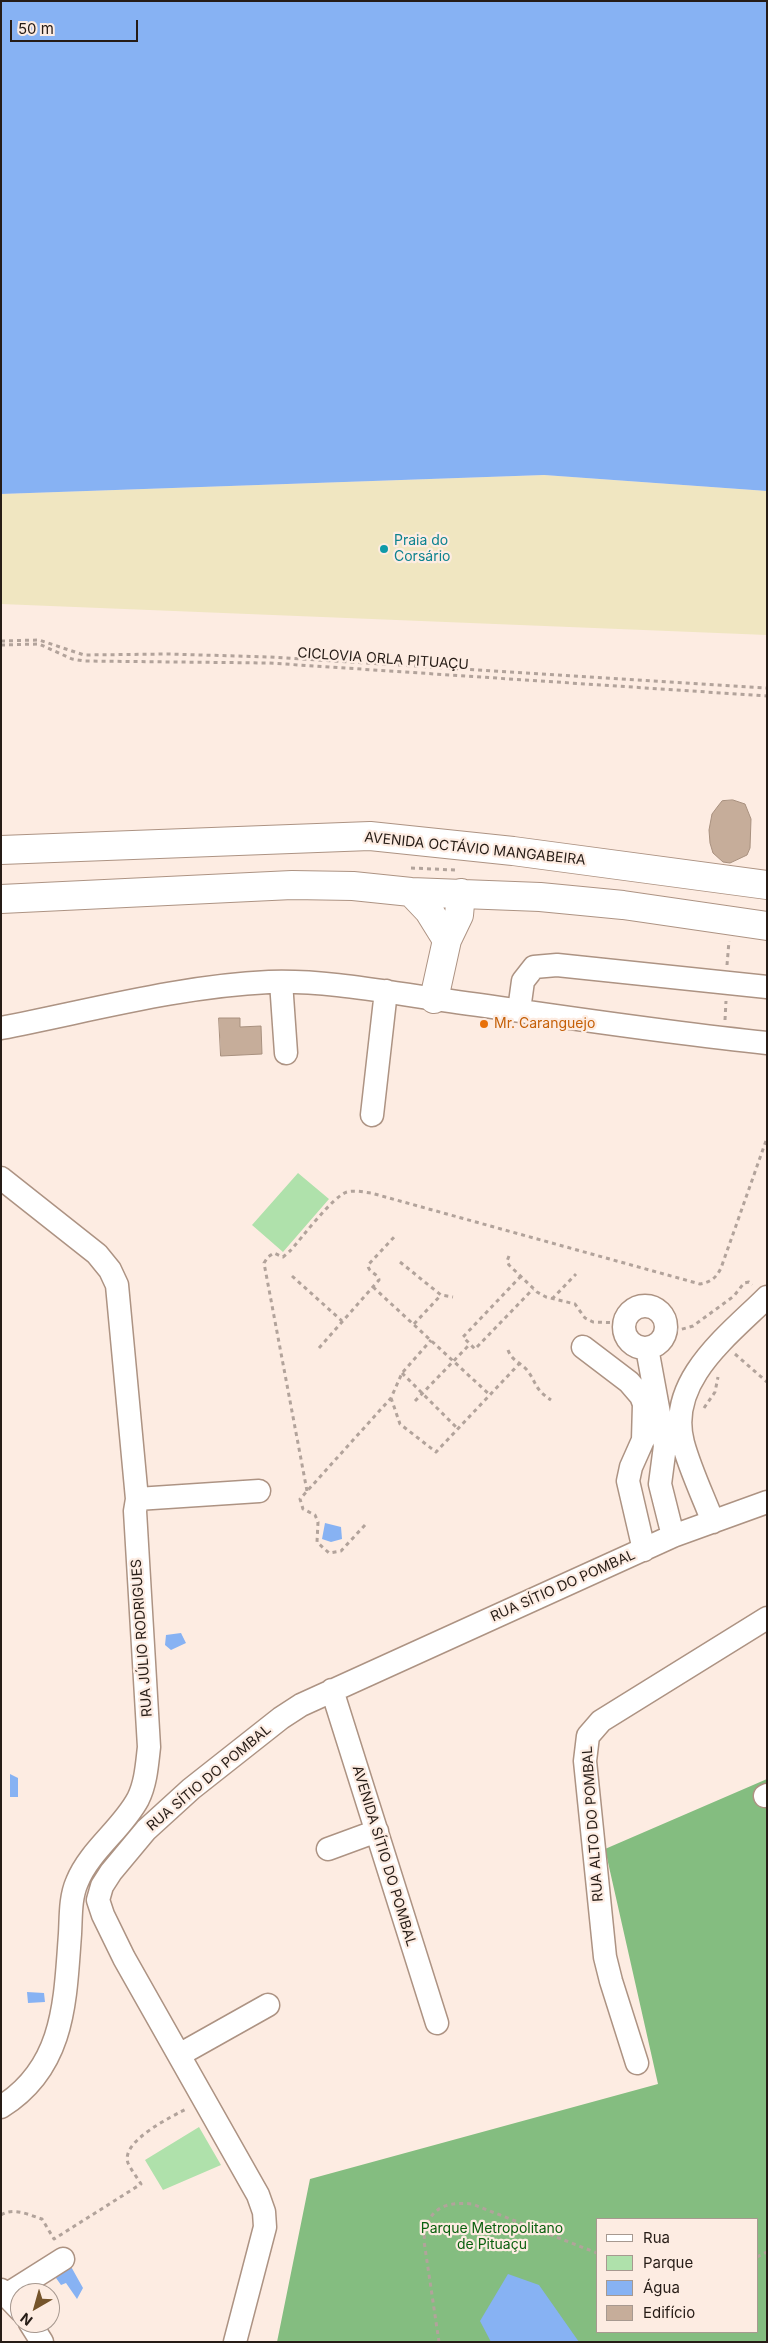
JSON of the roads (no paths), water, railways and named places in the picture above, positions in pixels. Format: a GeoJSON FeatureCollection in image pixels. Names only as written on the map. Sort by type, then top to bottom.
{"type":"FeatureCollection","features":[{"type":"Feature","properties":{"kind":"main road","name":"AVENIDA OCTÁVIO MANGABEIRA"},"geometry":{"type":"LineString","coordinates":[[1,850],[370,836],[513,851],[767,885]]}},
{"type":"Feature","properties":{"kind":"main road"},"geometry":{"type":"LineString","coordinates":[[1,899],[292,885],[353,886],[411,892],[461,893],[623,905],[767,926]]}},
{"type":"Feature","properties":{"kind":"main road"},"geometry":{"type":"LineString","coordinates":[[411,892],[429,911],[446,940]]}},
{"type":"Feature","properties":{"kind":"main road"},"geometry":{"type":"LineString","coordinates":[[434,999],[446,940],[456,924],[461,893]]}},
{"type":"Feature","properties":{"kind":"street"},"geometry":{"type":"LineString","coordinates":[[519,1010],[524,981],[534,967],[558,964],[767,987]]}},
{"type":"Feature","properties":{"kind":"street"},"geometry":{"type":"LineString","coordinates":[[281,982],[286,1053]]}},
{"type":"Feature","properties":{"kind":"street"},"geometry":{"type":"LineString","coordinates":[[1,1028],[223,985],[281,982],[386,990],[434,999],[596,1022],[767,1043]]}},
{"type":"Feature","properties":{"kind":"street"},"geometry":{"type":"LineString","coordinates":[[372,1115],[386,990]]}},
{"type":"Feature","properties":{"kind":"street","name":"RUA JÚLIO RODRIGUES"},"geometry":{"type":"LineString","coordinates":[[1,1178],[97,1254],[110,1270],[117,1285],[137,1499],[134,1511],[149,1747],[146,1776],[138,1799],[88,1863],[77,1881],[72,1900],[64,2004],[60,2029],[49,2056],[33,2078],[11,2101],[1,2107]]}},
{"type":"Feature","properties":{"kind":"street"},"geometry":{"type":"LineString","coordinates":[[713,1522],[683,1442],[681,1415],[685,1396],[691,1382],[710,1354],[766,1297]]}},
{"type":"Feature","properties":{"kind":"street"},"geometry":{"type":"LineString","coordinates":[[644,1305],[653,1307],[661,1312],[666,1320],[666,1330],[663,1338],[656,1345],[647,1348],[637,1346],[630,1341],[625,1332],[624,1323],[628,1314],[635,1308],[644,1305]]}},
{"type":"Feature","properties":{"kind":"street"},"geometry":{"type":"LineString","coordinates":[[583,1347],[629,1382],[641,1396],[644,1404],[643,1440],[631,1467],[628,1481],[644,1550]]}},
{"type":"Feature","properties":{"kind":"street"},"geometry":{"type":"LineString","coordinates":[[647,1348],[665,1446],[660,1484],[674,1536]]}},
{"type":"Feature","properties":{"kind":"street"},"geometry":{"type":"LineString","coordinates":[[137,1499],[259,1491]]}},
{"type":"Feature","properties":{"kind":"street","name":"RUA SÍTIO DO POMBAL"},"geometry":{"type":"LineString","coordinates":[[235,2342],[265,2226],[264,2212],[258,2195],[124,1958],[103,1915],[98,1900],[102,1886],[111,1872],[146,1830],[166,1810],[280,1718],[301,1705],[674,1536],[767,1502]]}},
{"type":"Feature","properties":{"kind":"street","name":"RUA ALTO DO POMBAL"},"geometry":{"type":"LineString","coordinates":[[637,2063],[610,1982],[605,1957],[586,1761],[588,1736],[592,1728],[601,1721],[767,1618]]}},
{"type":"Feature","properties":{"kind":"street","name":"AVENIDA SÍTIO DO POMBAL"},"geometry":{"type":"LineString","coordinates":[[332,1690],[437,2023]]}},
{"type":"Feature","properties":{"kind":"street"},"geometry":{"type":"LineString","coordinates":[[328,1849],[377,1831]]}},
{"type":"Feature","properties":{"kind":"street"},"geometry":{"type":"LineString","coordinates":[[179,2055],[268,2005]]}},
{"type":"Feature","properties":{"kind":"street"},"geometry":{"type":"LineString","coordinates":[[9,2298],[63,2259]]}},
{"type":"Feature","properties":{"kind":"water"},"geometry":{"type":"Polygon","coordinates":[[[1,1],[767,1],[767,491],[544,475],[1,494],[1,1]]]}},
{"type":"Feature","properties":{"kind":"water"},"geometry":{"type":"Polygon","coordinates":[[[325,1523],[341,1527],[342,1539],[331,1542],[322,1539],[325,1523]]]}},
{"type":"Feature","properties":{"kind":"water"},"geometry":{"type":"Polygon","coordinates":[[[181,1633],[186,1643],[171,1650],[165,1645],[166,1635],[181,1633]]]}},
{"type":"Feature","properties":{"kind":"water"},"geometry":{"type":"Polygon","coordinates":[[[10,1774],[18,1778],[18,1797],[10,1797],[10,1774]]]}},
{"type":"Feature","properties":{"kind":"water"},"geometry":{"type":"Polygon","coordinates":[[[27,1992],[44,1993],[45,2002],[28,2003],[27,1992]]]}},
{"type":"Feature","properties":{"kind":"water"},"geometry":{"type":"Polygon","coordinates":[[[69,2263],[83,2288],[77,2299],[66,2283],[61,2285],[56,2278],[58,2269],[69,2263]]]}},
{"type":"Feature","properties":{"kind":"water"},"geometry":{"type":"Polygon","coordinates":[[[508,2274],[539,2285],[579,2342],[491,2342],[480,2321],[508,2274]]]}},
{"type":"Feature","properties":{"kind":"place","name":"Praia do Corsário"},"geometry":{"type":"Point","coordinates":[384,549]}},
{"type":"Feature","properties":{"kind":"place","name":"Mr. Caranguejo"},"geometry":{"type":"Point","coordinates":[484,1024]}},
{"type":"Feature","properties":{"kind":"park label","name":"Parque Metropolitano de Pituaçu"},"geometry":{"type":"Point","coordinates":[492,2238]}}]}
